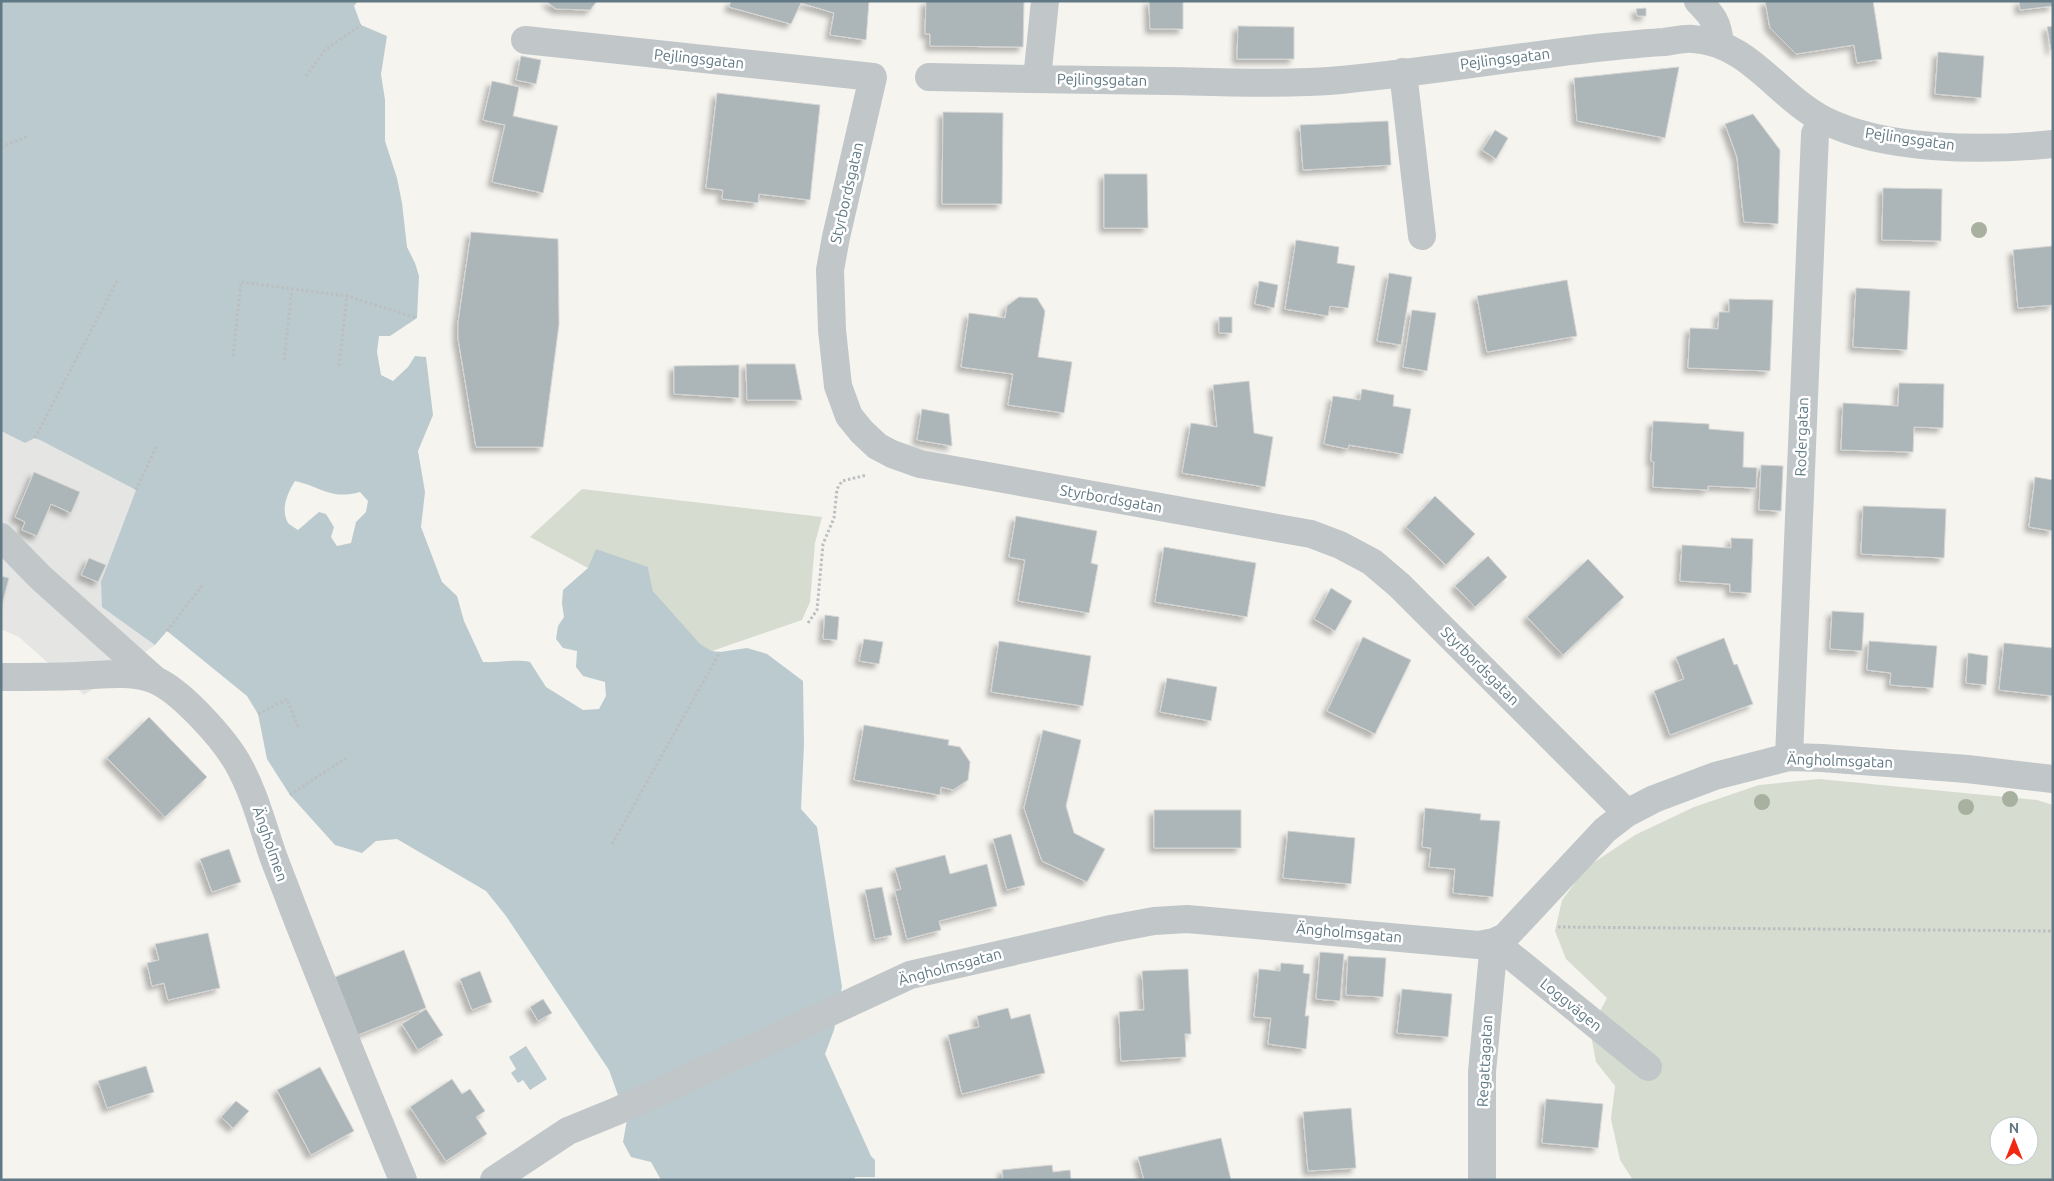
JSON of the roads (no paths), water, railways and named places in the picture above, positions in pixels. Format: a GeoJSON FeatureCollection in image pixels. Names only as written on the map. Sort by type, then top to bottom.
{"type":"FeatureCollection","features":[{"type":"Feature","properties":{"kind":"street"},"geometry":{"type":"LineString","coordinates":[[1037,79],[1045,1]]}},
{"type":"Feature","properties":{"kind":"street"},"geometry":{"type":"LineString","coordinates":[[1698,1],[1708,10],[1719,27],[1720,44]]}},
{"type":"Feature","properties":{"kind":"street","name":"Pejlingsgatan"},"geometry":{"type":"LineString","coordinates":[[929,77],[1276,83],[1341,80],[1542,54],[1693,39],[1720,44],[1740,54],[1760,69],[1787,94],[1822,119],[1845,129],[1880,138],[1922,144],[1982,147],[2053,144]]}},
{"type":"Feature","properties":{"kind":"street","name":"Pejlingsgatan"},"geometry":{"type":"LineString","coordinates":[[525,40],[873,78]]}},
{"type":"Feature","properties":{"kind":"street"},"geometry":{"type":"LineString","coordinates":[[1403,72],[1422,236]]}},
{"type":"Feature","properties":{"kind":"street","name":"Styrbordsgatan"},"geometry":{"type":"LineString","coordinates":[[873,78],[830,270],[832,330],[838,386],[848,416],[862,432],[877,446],[892,454],[920,464],[1311,534],[1340,545],[1372,562],[1399,585],[1627,813]]}},
{"type":"Feature","properties":{"kind":"street","name":"Rodergatan"},"geometry":{"type":"LineString","coordinates":[[1789,757],[1815,134],[1822,119]]}},
{"type":"Feature","properties":{"kind":"street"},"geometry":{"type":"LineString","coordinates":[[1,537],[54,590],[156,680]]}},
{"type":"Feature","properties":{"kind":"street","name":"Ängholmen"},"geometry":{"type":"LineString","coordinates":[[1,677],[137,675],[156,680],[172,690],[206,722],[237,761],[251,790],[272,852],[329,999],[404,1180]]}},
{"type":"Feature","properties":{"kind":"street","name":"Ängholmsgatan"},"geometry":{"type":"LineString","coordinates":[[494,1180],[568,1132],[910,975],[1111,929],[1187,919],[1478,945],[1504,935],[1605,830],[1627,813],[1654,799],[1715,776],[1789,757],[1967,769],[2053,779]]}},
{"type":"Feature","properties":{"kind":"street","name":"Loggvägen"},"geometry":{"type":"LineString","coordinates":[[1504,935],[1648,1067]]}},
{"type":"Feature","properties":{"kind":"street","name":"Regattagatan"},"geometry":{"type":"LineString","coordinates":[[1482,1180],[1482,1072],[1504,935]]}}]}
